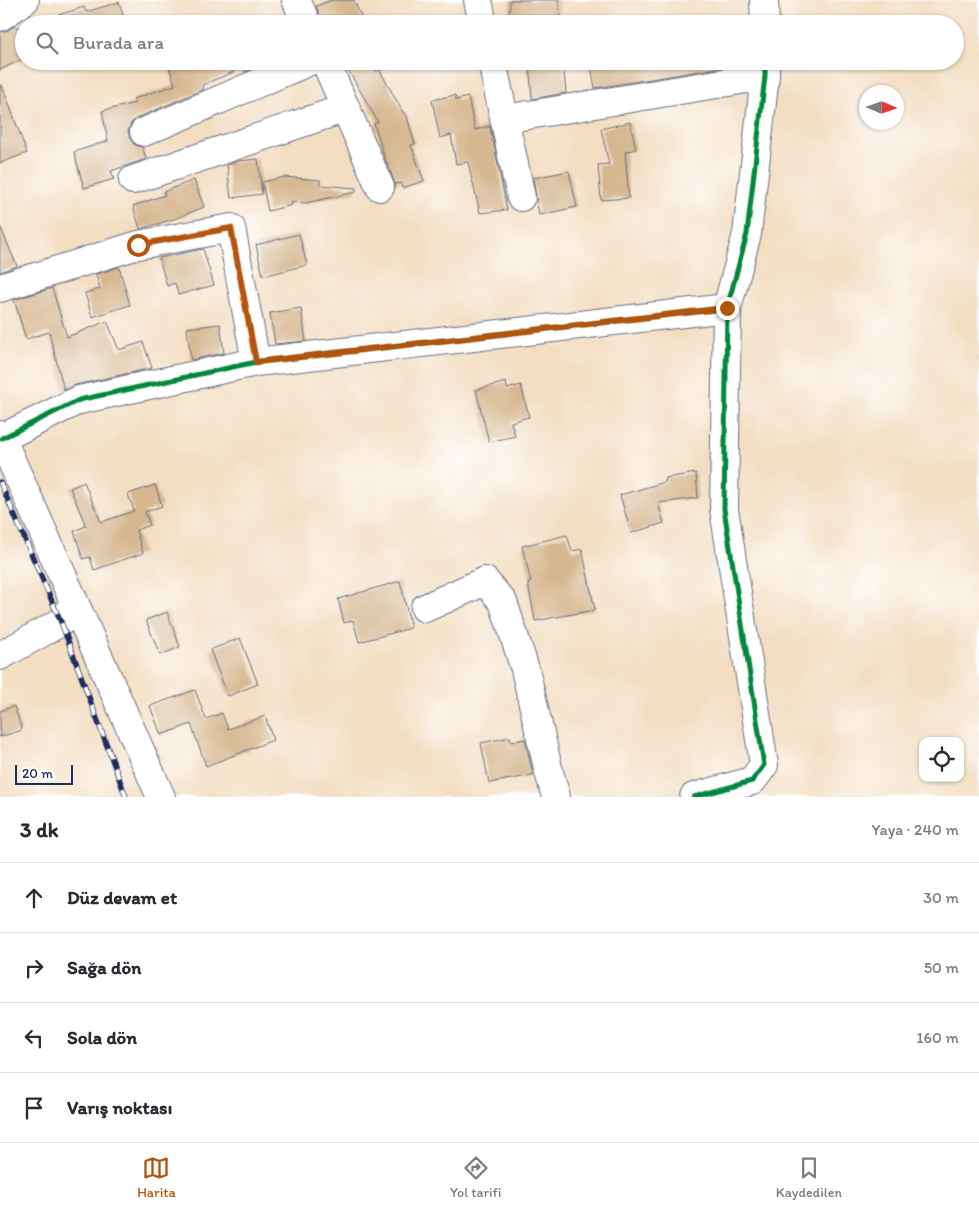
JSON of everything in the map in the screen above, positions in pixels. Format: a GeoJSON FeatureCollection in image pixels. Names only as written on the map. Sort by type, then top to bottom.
{"type":"FeatureCollection","features":[{"type":"Feature","properties":{"kind":"street"},"geometry":{"type":"LineString","coordinates":[[296,0],[303,15]]}},
{"type":"Feature","properties":{"kind":"street"},"geometry":{"type":"LineString","coordinates":[[478,0],[481,15]]}},
{"type":"Feature","properties":{"kind":"street"},"geometry":{"type":"LineString","coordinates":[[764,0],[765,15]]}},
{"type":"Feature","properties":{"kind":"street"},"geometry":{"type":"LineString","coordinates":[[144,132],[289,70]]}},
{"type":"Feature","properties":{"kind":"street"},"geometry":{"type":"LineString","coordinates":[[329,70],[380,187]]}},
{"type":"Feature","properties":{"kind":"street"},"geometry":{"type":"LineString","coordinates":[[494,70],[521,197]]}},
{"type":"Feature","properties":{"kind":"street"},"geometry":{"type":"LineString","coordinates":[[504,119],[760,70]]}},
{"type":"Feature","properties":{"kind":"street"},"geometry":{"type":"LineString","coordinates":[[694,797],[752,781],[764,765],[724,509],[727,308],[748,234],[765,70]]}},
{"type":"Feature","properties":{"kind":"street"},"geometry":{"type":"LineString","coordinates":[[133,180],[346,108]]}},
{"type":"Feature","properties":{"kind":"street"},"geometry":{"type":"LineString","coordinates":[[0,288],[138,245],[231,228],[256,362]]}},
{"type":"Feature","properties":{"kind":"street"},"geometry":{"type":"LineString","coordinates":[[161,797],[1,437],[79,400],[256,362],[727,308]]}},
{"type":"Feature","properties":{"kind":"street"},"geometry":{"type":"LineString","coordinates":[[425,608],[485,580],[503,602],[525,669],[556,797]]}},
{"type":"Feature","properties":{"kind":"street"},"geometry":{"type":"LineString","coordinates":[[8,651],[61,622],[70,611],[73,600]]}},
{"type":"Feature","properties":{"kind":"building"},"geometry":{"type":"Polygon","coordinates":[[[332,0],[354,0],[360,15],[319,15],[316,6],[332,0]]]}},
{"type":"Feature","properties":{"kind":"building"},"geometry":{"type":"Polygon","coordinates":[[[510,0],[559,0],[560,15],[509,15],[510,0]]]}},
{"type":"Feature","properties":{"kind":"building"},"geometry":{"type":"Polygon","coordinates":[[[119,2],[123,15],[58,15],[84,7],[86,12],[119,2]]]}},
{"type":"Feature","properties":{"kind":"building"},"geometry":{"type":"Polygon","coordinates":[[[14,26],[15,62],[0,70],[0,32],[14,26]]]}},
{"type":"Feature","properties":{"kind":"building"},"geometry":{"type":"Polygon","coordinates":[[[170,70],[238,70],[202,85],[204,89],[137,118],[131,123],[128,131],[134,144],[143,148],[146,159],[111,171],[114,179],[84,188],[74,152],[108,141],[102,111],[135,103],[133,99],[175,85],[170,70]]]}},
{"type":"Feature","properties":{"kind":"building"},"geometry":{"type":"Polygon","coordinates":[[[348,70],[380,70],[404,114],[406,113],[415,144],[411,145],[424,181],[402,188],[401,183],[395,184],[374,123],[378,122],[348,70]]]}},
{"type":"Feature","properties":{"kind":"building"},"geometry":{"type":"Polygon","coordinates":[[[530,70],[564,70],[566,93],[532,99],[530,70]]]}},
{"type":"Feature","properties":{"kind":"building"},"geometry":{"type":"Polygon","coordinates":[[[592,70],[706,70],[595,88],[592,70]]]}},
{"type":"Feature","properties":{"kind":"building"},"geometry":{"type":"Polygon","coordinates":[[[0,85],[2,85],[27,153],[0,163],[0,85]]]}},
{"type":"Feature","properties":{"kind":"building"},"geometry":{"type":"Polygon","coordinates":[[[455,95],[456,100],[468,97],[475,130],[490,126],[507,210],[480,213],[468,162],[456,164],[451,135],[440,138],[432,100],[455,95]]]}},
{"type":"Feature","properties":{"kind":"building"},"geometry":{"type":"Polygon","coordinates":[[[630,122],[636,149],[625,152],[629,198],[601,200],[598,165],[609,164],[601,129],[630,122]]]}},
{"type":"Feature","properties":{"kind":"building"},"geometry":{"type":"Polygon","coordinates":[[[258,159],[262,194],[231,198],[227,165],[239,161],[258,159]]]}},
{"type":"Feature","properties":{"kind":"building"},"geometry":{"type":"Polygon","coordinates":[[[569,171],[577,207],[539,215],[533,178],[569,171]]]}},
{"type":"Feature","properties":{"kind":"building"},"geometry":{"type":"Polygon","coordinates":[[[284,177],[320,180],[320,185],[356,188],[356,192],[306,203],[291,202],[292,205],[268,211],[262,182],[284,177]]]}},
{"type":"Feature","properties":{"kind":"building"},"geometry":{"type":"Polygon","coordinates":[[[194,180],[204,207],[174,219],[140,229],[133,206],[165,195],[163,192],[194,180]]]}},
{"type":"Feature","properties":{"kind":"building"},"geometry":{"type":"Polygon","coordinates":[[[0,226],[17,266],[0,272],[0,226]]]}},
{"type":"Feature","properties":{"kind":"building"},"geometry":{"type":"Polygon","coordinates":[[[299,234],[307,265],[263,276],[256,245],[299,234]]]}},
{"type":"Feature","properties":{"kind":"building"},"geometry":{"type":"Polygon","coordinates":[[[203,249],[214,285],[178,295],[175,283],[167,286],[159,258],[203,249]]]}},
{"type":"Feature","properties":{"kind":"building"},"geometry":{"type":"Polygon","coordinates":[[[119,267],[130,305],[92,317],[85,293],[100,289],[96,274],[119,267]]]}},
{"type":"Feature","properties":{"kind":"building"},"geometry":{"type":"Polygon","coordinates":[[[52,288],[67,337],[107,321],[119,350],[143,342],[152,368],[76,385],[64,390],[49,332],[26,339],[14,300],[52,288]]]}},
{"type":"Feature","properties":{"kind":"building"},"geometry":{"type":"Polygon","coordinates":[[[301,308],[306,341],[275,344],[270,313],[301,308]]]}},
{"type":"Feature","properties":{"kind":"building"},"geometry":{"type":"Polygon","coordinates":[[[220,324],[224,353],[191,360],[187,328],[220,324]]]}},
{"type":"Feature","properties":{"kind":"building"},"geometry":{"type":"Polygon","coordinates":[[[506,382],[507,389],[521,385],[529,417],[511,422],[515,436],[489,442],[476,390],[506,382]]]}},
{"type":"Feature","properties":{"kind":"building"},"geometry":{"type":"Polygon","coordinates":[[[696,473],[698,498],[658,503],[664,523],[631,533],[620,495],[665,482],[666,478],[696,473]]]}},
{"type":"Feature","properties":{"kind":"building"},"geometry":{"type":"Polygon","coordinates":[[[84,482],[101,522],[134,511],[128,494],[155,485],[162,506],[145,512],[150,525],[136,530],[143,553],[94,570],[90,557],[83,559],[74,531],[86,526],[70,488],[84,482]]]}},
{"type":"Feature","properties":{"kind":"building"},"geometry":{"type":"Polygon","coordinates":[[[567,535],[572,551],[582,549],[595,610],[535,621],[528,583],[531,582],[522,546],[567,535]]]}},
{"type":"Feature","properties":{"kind":"building"},"geometry":{"type":"Polygon","coordinates":[[[400,581],[411,628],[359,642],[353,620],[344,623],[338,599],[400,581]]]}},
{"type":"Feature","properties":{"kind":"building"},"geometry":{"type":"Polygon","coordinates":[[[167,612],[180,647],[160,655],[146,620],[167,612]]]}},
{"type":"Feature","properties":{"kind":"building"},"geometry":{"type":"Polygon","coordinates":[[[240,638],[258,684],[228,696],[210,650],[240,638]]]}},
{"type":"Feature","properties":{"kind":"building"},"geometry":{"type":"Polygon","coordinates":[[[195,690],[206,719],[222,713],[228,729],[265,716],[273,740],[206,766],[191,724],[161,735],[150,706],[195,690]]]}},
{"type":"Feature","properties":{"kind":"building"},"geometry":{"type":"Polygon","coordinates":[[[14,706],[22,730],[0,737],[0,711],[14,706]]]}},
{"type":"Feature","properties":{"kind":"building"},"geometry":{"type":"Polygon","coordinates":[[[510,737],[511,742],[525,739],[533,775],[489,783],[481,743],[510,737]]]}},
{"type":"Feature","properties":{"kind":"railway"},"geometry":{"type":"LineString","coordinates":[[0,482],[61,622],[126,797]]}},
{"type":"Feature","properties":{"kind":"cycle path"},"geometry":{"type":"LineString","coordinates":[[694,797],[752,781],[764,765],[724,509],[727,308],[747,234],[765,70]]}},
{"type":"Feature","properties":{"kind":"cycle path"},"geometry":{"type":"LineString","coordinates":[[2,438],[79,400],[256,362],[727,308]]}},
{"type":"Feature","properties":{"kind":"route"},"geometry":{"type":"LineString","coordinates":[[138,245],[231,228],[256,362],[727,308]]}}]}
